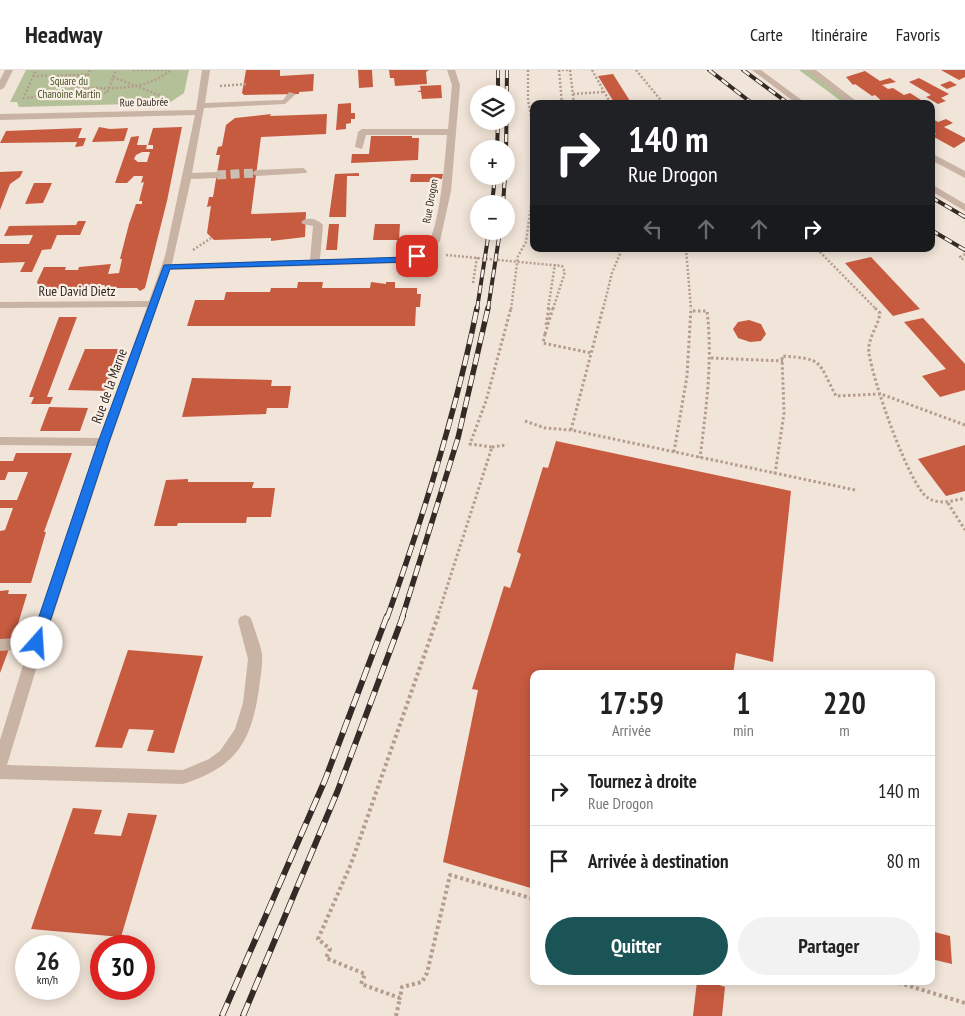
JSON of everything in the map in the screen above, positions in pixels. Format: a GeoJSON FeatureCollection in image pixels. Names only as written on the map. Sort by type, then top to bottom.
{"type":"FeatureCollection","features":[{"type":"Feature","properties":{"kind":"street"},"geometry":{"type":"LineString","coordinates":[[0,88],[9,70]]}},
{"type":"Feature","properties":{"kind":"street","name":"Rue de la Marne"},"geometry":{"type":"LineString","coordinates":[[0,764],[37,643],[104,442],[167,267],[187,176],[206,70]]}},
{"type":"Feature","properties":{"kind":"street","name":"Rue Drogon"},"geometry":{"type":"LineString","coordinates":[[167,267],[407,260],[426,252],[435,241],[446,191],[456,85],[451,70]]}},
{"type":"Feature","properties":{"kind":"street"},"geometry":{"type":"LineString","coordinates":[[756,70],[797,100]]}},
{"type":"Feature","properties":{"kind":"street"},"geometry":{"type":"LineString","coordinates":[[811,70],[851,100]]}},
{"type":"Feature","properties":{"kind":"street","name":"Rue Daubrée"},"geometry":{"type":"LineString","coordinates":[[0,117],[175,113],[199,109],[286,102],[292,94]]}},
{"type":"Feature","properties":{"kind":"street"},"geometry":{"type":"LineString","coordinates":[[359,147],[362,132],[451,132]]}},
{"type":"Feature","properties":{"kind":"street"},"geometry":{"type":"LineString","coordinates":[[935,158],[965,175]]}},
{"type":"Feature","properties":{"kind":"street"},"geometry":{"type":"LineString","coordinates":[[256,173],[303,171]]}},
{"type":"Feature","properties":{"kind":"street"},"geometry":{"type":"LineString","coordinates":[[187,176],[217,175]]}},
{"type":"Feature","properties":{"kind":"street"},"geometry":{"type":"LineString","coordinates":[[935,190],[965,208]]}},
{"type":"Feature","properties":{"kind":"street"},"geometry":{"type":"LineString","coordinates":[[306,222],[318,225],[315,262]]}},
{"type":"Feature","properties":{"kind":"street","name":"Rue David Dietz"},"geometry":{"type":"LineString","coordinates":[[0,305],[154,304]]}},
{"type":"Feature","properties":{"kind":"street"},"geometry":{"type":"LineString","coordinates":[[0,441],[104,442]]}},
{"type":"Feature","properties":{"kind":"street"},"geometry":{"type":"LineString","coordinates":[[0,772],[183,777],[203,772],[223,759],[239,739],[250,704],[255,656],[245,622]]}},
{"type":"Feature","properties":{"kind":"street"},"geometry":{"type":"LineString","coordinates":[[0,645],[37,643]]}},
{"type":"Feature","properties":{"kind":"path"},"geometry":{"type":"LineString","coordinates":[[23,99],[36,70]]}},
{"type":"Feature","properties":{"kind":"path"},"geometry":{"type":"LineString","coordinates":[[90,70],[83,88],[84,94],[91,95],[107,93],[116,70]]}},
{"type":"Feature","properties":{"kind":"path"},"geometry":{"type":"LineString","coordinates":[[83,88],[110,88],[152,83],[171,70],[133,70]]}},
{"type":"Feature","properties":{"kind":"path"},"geometry":{"type":"LineString","coordinates":[[528,70],[530,111]]}},
{"type":"Feature","properties":{"kind":"path"},"geometry":{"type":"LineString","coordinates":[[562,100],[560,70],[570,70],[574,100]]}},
{"type":"Feature","properties":{"kind":"path"},"geometry":{"type":"LineString","coordinates":[[592,70],[609,100]]}},
{"type":"Feature","properties":{"kind":"path"},"geometry":{"type":"LineString","coordinates":[[636,70],[661,100]]}},
{"type":"Feature","properties":{"kind":"path"},"geometry":{"type":"LineString","coordinates":[[33,76],[88,75]]}},
{"type":"Feature","properties":{"kind":"path"},"geometry":{"type":"LineString","coordinates":[[113,77],[177,102],[175,113]]}},
{"type":"Feature","properties":{"kind":"path"},"geometry":{"type":"LineString","coordinates":[[203,87],[247,84]]}},
{"type":"Feature","properties":{"kind":"path"},"geometry":{"type":"LineString","coordinates":[[573,94],[604,92]]}},
{"type":"Feature","properties":{"kind":"path"},"geometry":{"type":"LineString","coordinates":[[507,445],[492,447],[470,444],[486,401],[513,302],[518,256],[526,242],[530,213]]}},
{"type":"Feature","properties":{"kind":"path"},"geometry":{"type":"LineString","coordinates":[[190,251],[211,238]]}},
{"type":"Feature","properties":{"kind":"path"},"geometry":{"type":"LineString","coordinates":[[571,430],[612,273],[621,252]]}},
{"type":"Feature","properties":{"kind":"path"},"geometry":{"type":"LineString","coordinates":[[674,452],[689,369],[693,311],[686,252]]}},
{"type":"Feature","properties":{"kind":"path"},"geometry":{"type":"LineString","coordinates":[[820,252],[880,314],[880,321],[869,345],[869,354],[881,394],[912,474],[922,494],[948,503],[965,498]]}},
{"type":"Feature","properties":{"kind":"path"},"geometry":{"type":"LineString","coordinates":[[444,254],[562,266],[565,272],[545,334]]}},
{"type":"Feature","properties":{"kind":"path"},"geometry":{"type":"LineString","coordinates":[[965,254],[960,257],[965,260]]}},
{"type":"Feature","properties":{"kind":"path"},"geometry":{"type":"LineString","coordinates":[[473,283],[477,257]]}},
{"type":"Feature","properties":{"kind":"path"},"geometry":{"type":"LineString","coordinates":[[555,264],[543,343],[591,354]]}},
{"type":"Feature","properties":{"kind":"path"},"geometry":{"type":"LineString","coordinates":[[693,311],[707,311],[711,358],[700,458]]}},
{"type":"Feature","properties":{"kind":"path"},"geometry":{"type":"LineString","coordinates":[[775,474],[784,413],[782,356],[812,358],[819,364],[836,396],[881,394],[965,426]]}},
{"type":"Feature","properties":{"kind":"path"},"geometry":{"type":"LineString","coordinates":[[711,358],[783,361]]}},
{"type":"Feature","properties":{"kind":"path"},"geometry":{"type":"LineString","coordinates":[[525,421],[545,428],[571,430],[855,490]]}},
{"type":"Feature","properties":{"kind":"path"},"geometry":{"type":"LineString","coordinates":[[400,998],[361,984],[365,974],[326,958],[330,949],[318,939],[351,864],[460,552],[492,447]]}},
{"type":"Feature","properties":{"kind":"path"},"geometry":{"type":"LineString","coordinates":[[948,503],[965,530]]}},
{"type":"Feature","properties":{"kind":"path"},"geometry":{"type":"LineString","coordinates":[[396,1016],[402,987],[422,982],[428,973],[450,875],[530,899]]}},
{"type":"Feature","properties":{"kind":"path"},"geometry":{"type":"LineString","coordinates":[[906,985],[965,1003]]}},
{"type":"Feature","properties":{"kind":"green space","name":"Square du Chanoine Martin"},"geometry":{"type":"Polygon","coordinates":[[[26,70],[189,70],[184,93],[169,103],[19,107],[17,102],[10,102],[26,70]]]}},
{"type":"Feature","properties":{"kind":"green space"},"geometry":{"type":"Polygon","coordinates":[[[799,70],[811,70],[851,100],[840,100],[799,70]]]}},
{"type":"Feature","properties":{"kind":"building"},"geometry":{"type":"Polygon","coordinates":[[[246,70],[280,70],[280,76],[314,74],[313,91],[299,92],[299,94],[244,95],[242,93],[246,70]]]}},
{"type":"Feature","properties":{"kind":"building"},"geometry":{"type":"Polygon","coordinates":[[[358,70],[372,70],[373,87],[359,88],[358,70]]]}},
{"type":"Feature","properties":{"kind":"building"},"geometry":{"type":"Polygon","coordinates":[[[389,70],[429,70],[426,72],[427,84],[395,86],[394,78],[390,78],[389,70]]]}},
{"type":"Feature","properties":{"kind":"building"},"geometry":{"type":"Polygon","coordinates":[[[941,70],[965,70],[965,77],[959,80],[941,70]]]}},
{"type":"Feature","properties":{"kind":"building"},"geometry":{"type":"Polygon","coordinates":[[[865,71],[880,81],[890,78],[896,82],[882,85],[888,89],[893,88],[904,95],[910,93],[921,100],[881,100],[855,84],[853,85],[846,77],[865,71]]]}},
{"type":"Feature","properties":{"kind":"building"},"geometry":{"type":"Polygon","coordinates":[[[613,74],[629,100],[613,100],[598,76],[613,74]]]}},
{"type":"Feature","properties":{"kind":"building"},"geometry":{"type":"Polygon","coordinates":[[[919,78],[949,94],[941,98],[946,101],[938,104],[935,100],[926,97],[931,95],[909,82],[919,78]]]}},
{"type":"Feature","properties":{"kind":"building"},"geometry":{"type":"Polygon","coordinates":[[[950,81],[957,85],[947,89],[940,85],[950,81]]]}},
{"type":"Feature","properties":{"kind":"building"},"geometry":{"type":"Polygon","coordinates":[[[441,85],[442,98],[422,99],[421,92],[417,92],[421,90],[420,86],[441,85]]]}},
{"type":"Feature","properties":{"kind":"building"},"geometry":{"type":"Polygon","coordinates":[[[351,103],[351,113],[355,113],[355,119],[351,119],[351,123],[346,124],[346,129],[336,130],[338,104],[351,103]]]}},
{"type":"Feature","properties":{"kind":"building"},"geometry":{"type":"Polygon","coordinates":[[[271,114],[270,116],[327,114],[326,134],[261,137],[251,214],[306,212],[305,237],[271,241],[271,238],[214,240],[207,233],[211,206],[207,207],[209,197],[213,197],[220,155],[216,155],[218,147],[222,146],[226,125],[235,118],[271,114]]]}},
{"type":"Feature","properties":{"kind":"building"},"geometry":{"type":"Polygon","coordinates":[[[946,119],[953,123],[944,127],[965,138],[965,141],[954,148],[935,138],[935,120],[938,122],[946,119]]]}},
{"type":"Feature","properties":{"kind":"building"},"geometry":{"type":"Polygon","coordinates":[[[99,127],[110,129],[128,128],[124,141],[92,142],[99,127]]]}},
{"type":"Feature","properties":{"kind":"building"},"geometry":{"type":"Polygon","coordinates":[[[182,127],[167,201],[145,288],[140,291],[137,288],[104,288],[105,285],[94,285],[88,289],[40,289],[37,282],[44,267],[66,267],[65,270],[78,270],[79,267],[111,264],[108,274],[119,273],[122,259],[120,259],[129,224],[136,204],[142,204],[142,201],[139,201],[144,182],[141,183],[143,176],[134,176],[127,183],[115,183],[131,137],[139,136],[137,145],[147,145],[146,149],[153,149],[153,145],[148,145],[153,128],[182,127]],[[142,152],[136,155],[134,159],[138,162],[147,162],[150,152],[142,152]]]}},
{"type":"Feature","properties":{"kind":"building"},"geometry":{"type":"Polygon","coordinates":[[[82,128],[78,138],[86,138],[83,146],[75,147],[77,142],[0,143],[6,131],[82,128]]]}},
{"type":"Feature","properties":{"kind":"building"},"geometry":{"type":"Polygon","coordinates":[[[371,136],[412,136],[412,138],[419,138],[418,160],[351,163],[352,154],[369,154],[371,136]]]}},
{"type":"Feature","properties":{"kind":"building"},"geometry":{"type":"Polygon","coordinates":[[[23,171],[20,177],[10,184],[0,210],[0,172],[23,171]]]}},
{"type":"Feature","properties":{"kind":"building"},"geometry":{"type":"Polygon","coordinates":[[[359,173],[359,176],[347,176],[346,217],[329,217],[335,174],[359,173]]]}},
{"type":"Feature","properties":{"kind":"building"},"geometry":{"type":"Polygon","coordinates":[[[411,174],[443,174],[442,179],[434,179],[434,182],[410,182],[411,174]]]}},
{"type":"Feature","properties":{"kind":"building"},"geometry":{"type":"Polygon","coordinates":[[[34,183],[52,183],[43,203],[25,204],[34,183]]]}},
{"type":"Feature","properties":{"kind":"building"},"geometry":{"type":"Polygon","coordinates":[[[78,221],[86,221],[80,235],[57,235],[51,249],[42,250],[32,272],[20,272],[25,262],[0,263],[0,244],[29,244],[33,235],[4,236],[9,226],[76,225],[78,221]]]}},
{"type":"Feature","properties":{"kind":"building"},"geometry":{"type":"Polygon","coordinates":[[[329,224],[339,224],[337,250],[326,250],[329,224]]]}},
{"type":"Feature","properties":{"kind":"building"},"geometry":{"type":"Polygon","coordinates":[[[375,224],[400,224],[399,240],[373,240],[375,224]]]}},
{"type":"Feature","properties":{"kind":"building"},"geometry":{"type":"Polygon","coordinates":[[[871,257],[920,309],[893,316],[845,263],[871,257]]]}},
{"type":"Feature","properties":{"kind":"building"},"geometry":{"type":"Polygon","coordinates":[[[298,282],[323,282],[322,288],[370,288],[371,282],[386,284],[386,282],[395,282],[395,288],[417,288],[417,294],[421,294],[420,307],[416,307],[415,326],[187,326],[195,300],[224,300],[226,292],[270,292],[271,288],[297,288],[298,282]]]}},
{"type":"Feature","properties":{"kind":"building"},"geometry":{"type":"Polygon","coordinates":[[[59,317],[77,317],[47,397],[53,397],[50,404],[31,404],[34,397],[29,397],[59,317]]]}},
{"type":"Feature","properties":{"kind":"building"},"geometry":{"type":"Polygon","coordinates":[[[923,318],[965,364],[965,390],[940,397],[922,376],[946,369],[904,322],[923,318]]]}},
{"type":"Feature","properties":{"kind":"building"},"geometry":{"type":"Polygon","coordinates":[[[749,320],[761,324],[766,334],[761,341],[750,342],[738,338],[733,329],[738,322],[749,320]]]}},
{"type":"Feature","properties":{"kind":"building"},"geometry":{"type":"Polygon","coordinates":[[[85,349],[123,349],[108,391],[68,390],[85,349]]]}},
{"type":"Feature","properties":{"kind":"building"},"geometry":{"type":"Polygon","coordinates":[[[192,378],[272,380],[271,386],[291,386],[288,408],[267,408],[266,414],[182,417],[192,378]]]}},
{"type":"Feature","properties":{"kind":"building"},"geometry":{"type":"Polygon","coordinates":[[[49,407],[88,408],[80,431],[40,431],[49,407]]]}},
{"type":"Feature","properties":{"kind":"building"},"geometry":{"type":"Polygon","coordinates":[[[556,441],[791,491],[773,662],[736,653],[734,670],[530,670],[530,888],[443,862],[478,690],[472,689],[504,586],[510,588],[521,554],[517,552],[543,467],[548,468],[556,441]]]}},
{"type":"Feature","properties":{"kind":"building"},"geometry":{"type":"Polygon","coordinates":[[[965,445],[965,491],[946,496],[918,459],[965,445]]]}},
{"type":"Feature","properties":{"kind":"building"},"geometry":{"type":"Polygon","coordinates":[[[16,453],[72,453],[44,532],[46,532],[31,583],[0,583],[0,531],[5,530],[13,508],[0,508],[0,500],[17,500],[28,472],[8,472],[5,480],[0,480],[0,461],[13,461],[16,453]]]}},
{"type":"Feature","properties":{"kind":"building"},"geometry":{"type":"Polygon","coordinates":[[[188,479],[188,482],[254,482],[252,488],[275,488],[271,517],[247,517],[246,523],[178,523],[177,526],[154,526],[166,480],[188,479]]]}},
{"type":"Feature","properties":{"kind":"building"},"geometry":{"type":"Polygon","coordinates":[[[9,590],[8,594],[27,594],[18,624],[22,623],[20,630],[16,630],[14,639],[0,640],[0,591],[9,590]]]}},
{"type":"Feature","properties":{"kind":"building"},"geometry":{"type":"Polygon","coordinates":[[[0,649],[9,649],[0,673],[0,649]]]}},
{"type":"Feature","properties":{"kind":"building"},"geometry":{"type":"Polygon","coordinates":[[[128,650],[203,656],[174,753],[147,751],[154,730],[129,729],[122,748],[95,747],[128,650]]]}},
{"type":"Feature","properties":{"kind":"building"},"geometry":{"type":"Polygon","coordinates":[[[73,808],[102,810],[94,834],[121,836],[128,813],[157,815],[122,935],[98,935],[31,929],[73,808]]]}},
{"type":"Feature","properties":{"kind":"building"},"geometry":{"type":"Polygon","coordinates":[[[935,932],[950,936],[952,964],[935,960],[935,932]]]}},
{"type":"Feature","properties":{"kind":"building"},"geometry":{"type":"Polygon","coordinates":[[[697,985],[719,985],[725,987],[722,1016],[693,1016],[697,985]]]}},
{"type":"Feature","properties":{"kind":"tunnel"},"geometry":{"type":"LineString","coordinates":[[217,175],[256,173]]}},
{"type":"Feature","properties":{"kind":"railway"},"geometry":{"type":"LineString","coordinates":[[498,70],[498,85]]}},
{"type":"Feature","properties":{"kind":"railway"},"geometry":{"type":"LineString","coordinates":[[506,140],[507,70]]}},
{"type":"Feature","properties":{"kind":"railway"},"geometry":{"type":"LineString","coordinates":[[709,70],[748,100]]}},
{"type":"Feature","properties":{"kind":"railway"},"geometry":{"type":"LineString","coordinates":[[743,70],[784,100]]}},
{"type":"Feature","properties":{"kind":"railway"},"geometry":{"type":"LineString","coordinates":[[497,140],[498,130]]}},
{"type":"Feature","properties":{"kind":"railway"},"geometry":{"type":"LineString","coordinates":[[493,195],[494,185]]}},
{"type":"Feature","properties":{"kind":"railway"},"geometry":{"type":"LineString","coordinates":[[504,185],[504,195]]}},
{"type":"Feature","properties":{"kind":"railway"},"geometry":{"type":"LineString","coordinates":[[935,199],[965,217]]}},
{"type":"Feature","properties":{"kind":"railway"},"geometry":{"type":"LineString","coordinates":[[935,232],[965,250]]}},
{"type":"Feature","properties":{"kind":"railway"},"geometry":{"type":"LineString","coordinates":[[477,309],[488,240]]}},
{"type":"Feature","properties":{"kind":"railway"},"geometry":{"type":"LineString","coordinates":[[488,309],[499,240]]}},
{"type":"Feature","properties":{"kind":"railway"},"geometry":{"type":"LineString","coordinates":[[387,618],[438,464],[459,387],[477,308]]}},
{"type":"Feature","properties":{"kind":"railway"},"geometry":{"type":"LineString","coordinates":[[402,618],[458,438],[488,308]]}},
{"type":"Feature","properties":{"kind":"railway"},"geometry":{"type":"LineString","coordinates":[[222,1016],[325,780],[387,616]]}},
{"type":"Feature","properties":{"kind":"railway"},"geometry":{"type":"LineString","coordinates":[[243,1016],[338,790],[403,616]]}},
{"type":"Feature","properties":{"kind":"route"},"geometry":{"type":"LineString","coordinates":[[37,643],[104,442],[167,267],[407,260],[417,256]]}}]}
